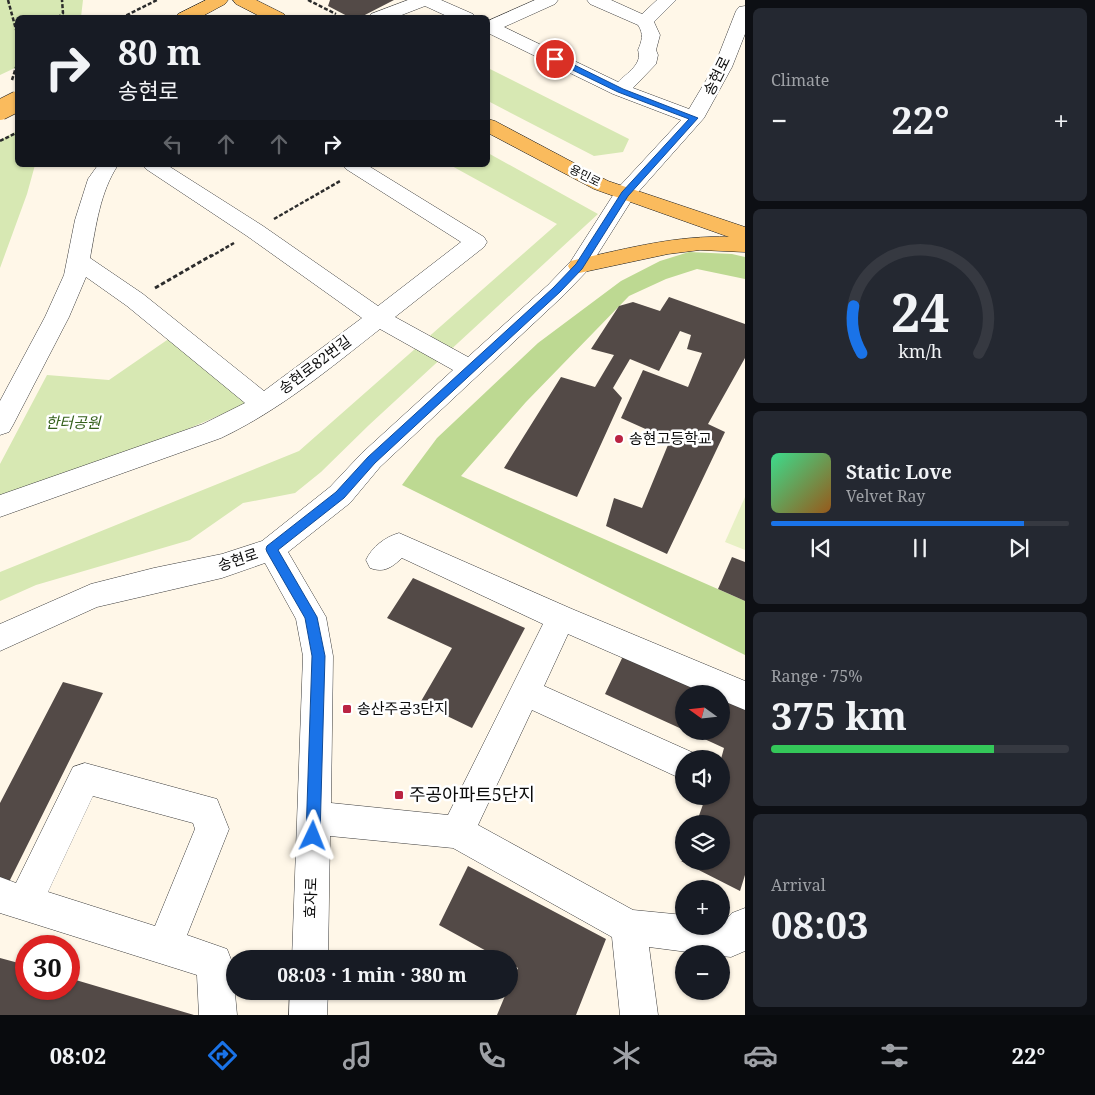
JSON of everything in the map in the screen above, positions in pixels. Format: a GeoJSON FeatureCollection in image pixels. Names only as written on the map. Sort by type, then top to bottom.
{"type":"FeatureCollection","features":[{"type":"Feature","properties":{"kind":"main road"},"geometry":{"type":"LineString","coordinates":[[190,15],[219,0]]}},
{"type":"Feature","properties":{"kind":"main road"},"geometry":{"type":"LineString","coordinates":[[242,0],[272,15]]}},
{"type":"Feature","properties":{"kind":"main road"},"geometry":{"type":"LineString","coordinates":[[0,110],[15,102]]}},
{"type":"Feature","properties":{"kind":"main road","name":"용민로"},"geometry":{"type":"LineString","coordinates":[[490,126],[601,185],[745,235]]}},
{"type":"Feature","properties":{"kind":"main road"},"geometry":{"type":"LineString","coordinates":[[579,266],[684,245],[700,243],[745,245]]}},
{"type":"Feature","properties":{"kind":"street"},"geometry":{"type":"LineString","coordinates":[[385,15],[425,0],[460,15]]}},
{"type":"Feature","properties":{"kind":"street"},"geometry":{"type":"LineString","coordinates":[[490,26],[549,0]]}},
{"type":"Feature","properties":{"kind":"street"},"geometry":{"type":"LineString","coordinates":[[596,0],[644,21],[651,30],[653,39],[647,50],[650,55],[647,64],[620,90]]}},
{"type":"Feature","properties":{"kind":"street"},"geometry":{"type":"LineString","coordinates":[[644,21],[667,0]]}},
{"type":"Feature","properties":{"kind":"street","name":"송현로"},"geometry":{"type":"LineString","coordinates":[[0,638],[91,596],[154,580],[222,566],[272,549],[340,495],[372,460],[579,266],[625,194],[694,118],[724,67],[745,11]]}},
{"type":"Feature","properties":{"kind":"street"},"geometry":{"type":"LineString","coordinates":[[490,28],[620,90],[694,118]]}},
{"type":"Feature","properties":{"kind":"street"},"geometry":{"type":"LineString","coordinates":[[0,424],[57,317],[79,261],[86,220],[98,179],[107,167]]}},
{"type":"Feature","properties":{"kind":"street"},"geometry":{"type":"LineString","coordinates":[[156,167],[255,231],[377,317],[471,369]]}},
{"type":"Feature","properties":{"kind":"street","name":"송현로82번길"},"geometry":{"type":"LineString","coordinates":[[0,506],[212,431],[244,416],[262,402],[286,389],[476,242],[362,167]]}},
{"type":"Feature","properties":{"kind":"street"},"geometry":{"type":"LineString","coordinates":[[79,261],[135,300],[262,402]]}},
{"type":"Feature","properties":{"kind":"street"},"geometry":{"type":"LineString","coordinates":[[380,560],[399,544],[561,618],[745,696]]}},
{"type":"Feature","properties":{"kind":"street","name":"효자로"},"geometry":{"type":"LineString","coordinates":[[272,549],[311,617],[318,656],[310,950]]}},
{"type":"Feature","properties":{"kind":"street"},"geometry":{"type":"LineString","coordinates":[[457,832],[561,618]]}},
{"type":"Feature","properties":{"kind":"street"},"geometry":{"type":"LineString","coordinates":[[525,692],[675,761]]}},
{"type":"Feature","properties":{"kind":"street"},"geometry":{"type":"LineString","coordinates":[[164,946],[212,828],[204,810],[85,778],[13,899],[214,962],[218,1015]]}},
{"type":"Feature","properties":{"kind":"street"},"geometry":{"type":"LineString","coordinates":[[314,818],[457,832],[629,927],[731,938],[745,926]]}},
{"type":"Feature","properties":{"kind":"street"},"geometry":{"type":"LineString","coordinates":[[629,927],[639,1015]]}},
{"type":"Feature","properties":{"kind":"street"},"geometry":{"type":"LineString","coordinates":[[308,1015],[309,1000]]}},
{"type":"Feature","properties":{"kind":"path"},"geometry":{"type":"LineString","coordinates":[[8,0],[15,26]]}},
{"type":"Feature","properties":{"kind":"path"},"geometry":{"type":"LineString","coordinates":[[60,15],[62,0]]}},
{"type":"Feature","properties":{"kind":"path"},"geometry":{"type":"LineString","coordinates":[[127,15],[157,0]]}},
{"type":"Feature","properties":{"kind":"path"},"geometry":{"type":"LineString","coordinates":[[308,0],[336,14]]}},
{"type":"Feature","properties":{"kind":"path"},"geometry":{"type":"LineString","coordinates":[[0,141],[15,134]]}},
{"type":"Feature","properties":{"kind":"green space"},"geometry":{"type":"Polygon","coordinates":[[[0,0],[83,0],[81,15],[15,15],[15,68],[0,75],[0,0]]]}},
{"type":"Feature","properties":{"kind":"green space"},"geometry":{"type":"Polygon","coordinates":[[[490,69],[629,139],[623,152],[594,156],[490,102],[490,69]]]}},
{"type":"Feature","properties":{"kind":"green space"},"geometry":{"type":"Polygon","coordinates":[[[15,132],[15,167],[34,167],[27,194],[0,268],[0,140],[15,132]]]}},
{"type":"Feature","properties":{"kind":"green space"},"geometry":{"type":"Polygon","coordinates":[[[490,154],[598,214],[369,425],[321,472],[295,493],[243,503],[190,540],[36,585],[0,601],[0,572],[299,451],[557,224],[454,167],[490,167],[490,154]]]}},
{"type":"Feature","properties":{"kind":"green space"},"geometry":{"type":"Polygon","coordinates":[[[689,252],[732,254],[745,257],[745,279],[697,269],[666,279],[629,296],[526,402],[461,476],[745,601],[745,655],[402,485],[437,438],[538,343],[621,281],[660,261],[689,252]]]}},
{"type":"Feature","properties":{"kind":"green space","name":"한터공원"},"geometry":{"type":"Polygon","coordinates":[[[170,338],[248,403],[183,431],[0,497],[0,464],[47,375],[109,380],[170,338]]]}},
{"type":"Feature","properties":{"kind":"green space"},"geometry":{"type":"Polygon","coordinates":[[[745,497],[745,550],[725,542],[745,497]]]}},
{"type":"Feature","properties":{"kind":"building"},"geometry":{"type":"Polygon","coordinates":[[[330,0],[394,0],[365,15],[345,15],[328,6],[330,0]]]}},
{"type":"Feature","properties":{"kind":"building"},"geometry":{"type":"Polygon","coordinates":[[[669,297],[745,324],[745,358],[708,424],[725,432],[667,554],[606,526],[614,498],[642,508],[670,440],[621,418],[643,370],[688,387],[702,353],[687,349],[691,335],[680,331],[659,371],[630,359],[613,388],[622,398],[577,497],[504,468],[561,377],[595,387],[614,355],[591,349],[619,306],[633,302],[660,311],[669,297]]]}},
{"type":"Feature","properties":{"kind":"building"},"geometry":{"type":"Polygon","coordinates":[[[732,557],[745,562],[745,601],[718,589],[732,557]]]}},
{"type":"Feature","properties":{"kind":"building"},"geometry":{"type":"Polygon","coordinates":[[[413,578],[525,628],[472,728],[420,703],[452,648],[387,618],[413,578]]]}},
{"type":"Feature","properties":{"kind":"building"},"geometry":{"type":"Polygon","coordinates":[[[624,654],[694,685],[675,685],[675,726],[605,694],[624,654]]]}},
{"type":"Feature","properties":{"kind":"building"},"geometry":{"type":"Polygon","coordinates":[[[63,682],[103,693],[8,884],[0,881],[0,803],[63,682]]]}},
{"type":"Feature","properties":{"kind":"building"},"geometry":{"type":"Polygon","coordinates":[[[730,701],[745,707],[745,875],[740,891],[730,886],[730,880],[718,880],[699,870],[730,870],[730,815],[699,815],[703,805],[730,805],[730,750],[723,750],[724,748],[707,740],[730,740],[730,701]]]}},
{"type":"Feature","properties":{"kind":"building"},"geometry":{"type":"Polygon","coordinates":[[[468,866],[606,939],[576,1015],[497,1015],[503,1000],[518,1000],[518,950],[485,950],[439,925],[468,866]]]}},
{"type":"Feature","properties":{"kind":"building"},"geometry":{"type":"Polygon","coordinates":[[[0,958],[15,962],[15,1000],[80,1000],[80,981],[194,1015],[0,1015],[0,958]]]}},
{"type":"Feature","properties":{"kind":"place","name":"송현고등학교"},"geometry":{"type":"Point","coordinates":[619,439]}},
{"type":"Feature","properties":{"kind":"place","name":"송산주공3단지"},"geometry":{"type":"Point","coordinates":[347,709]}},
{"type":"Feature","properties":{"kind":"place","name":"주공아파트5단지"},"geometry":{"type":"Point","coordinates":[399,795]}},
{"type":"Feature","properties":{"kind":"route"},"geometry":{"type":"LineString","coordinates":[[313,836],[318,656],[311,617],[272,549],[340,495],[372,460],[556,290],[579,266],[625,194],[694,118],[620,90],[555,59]]}}]}
